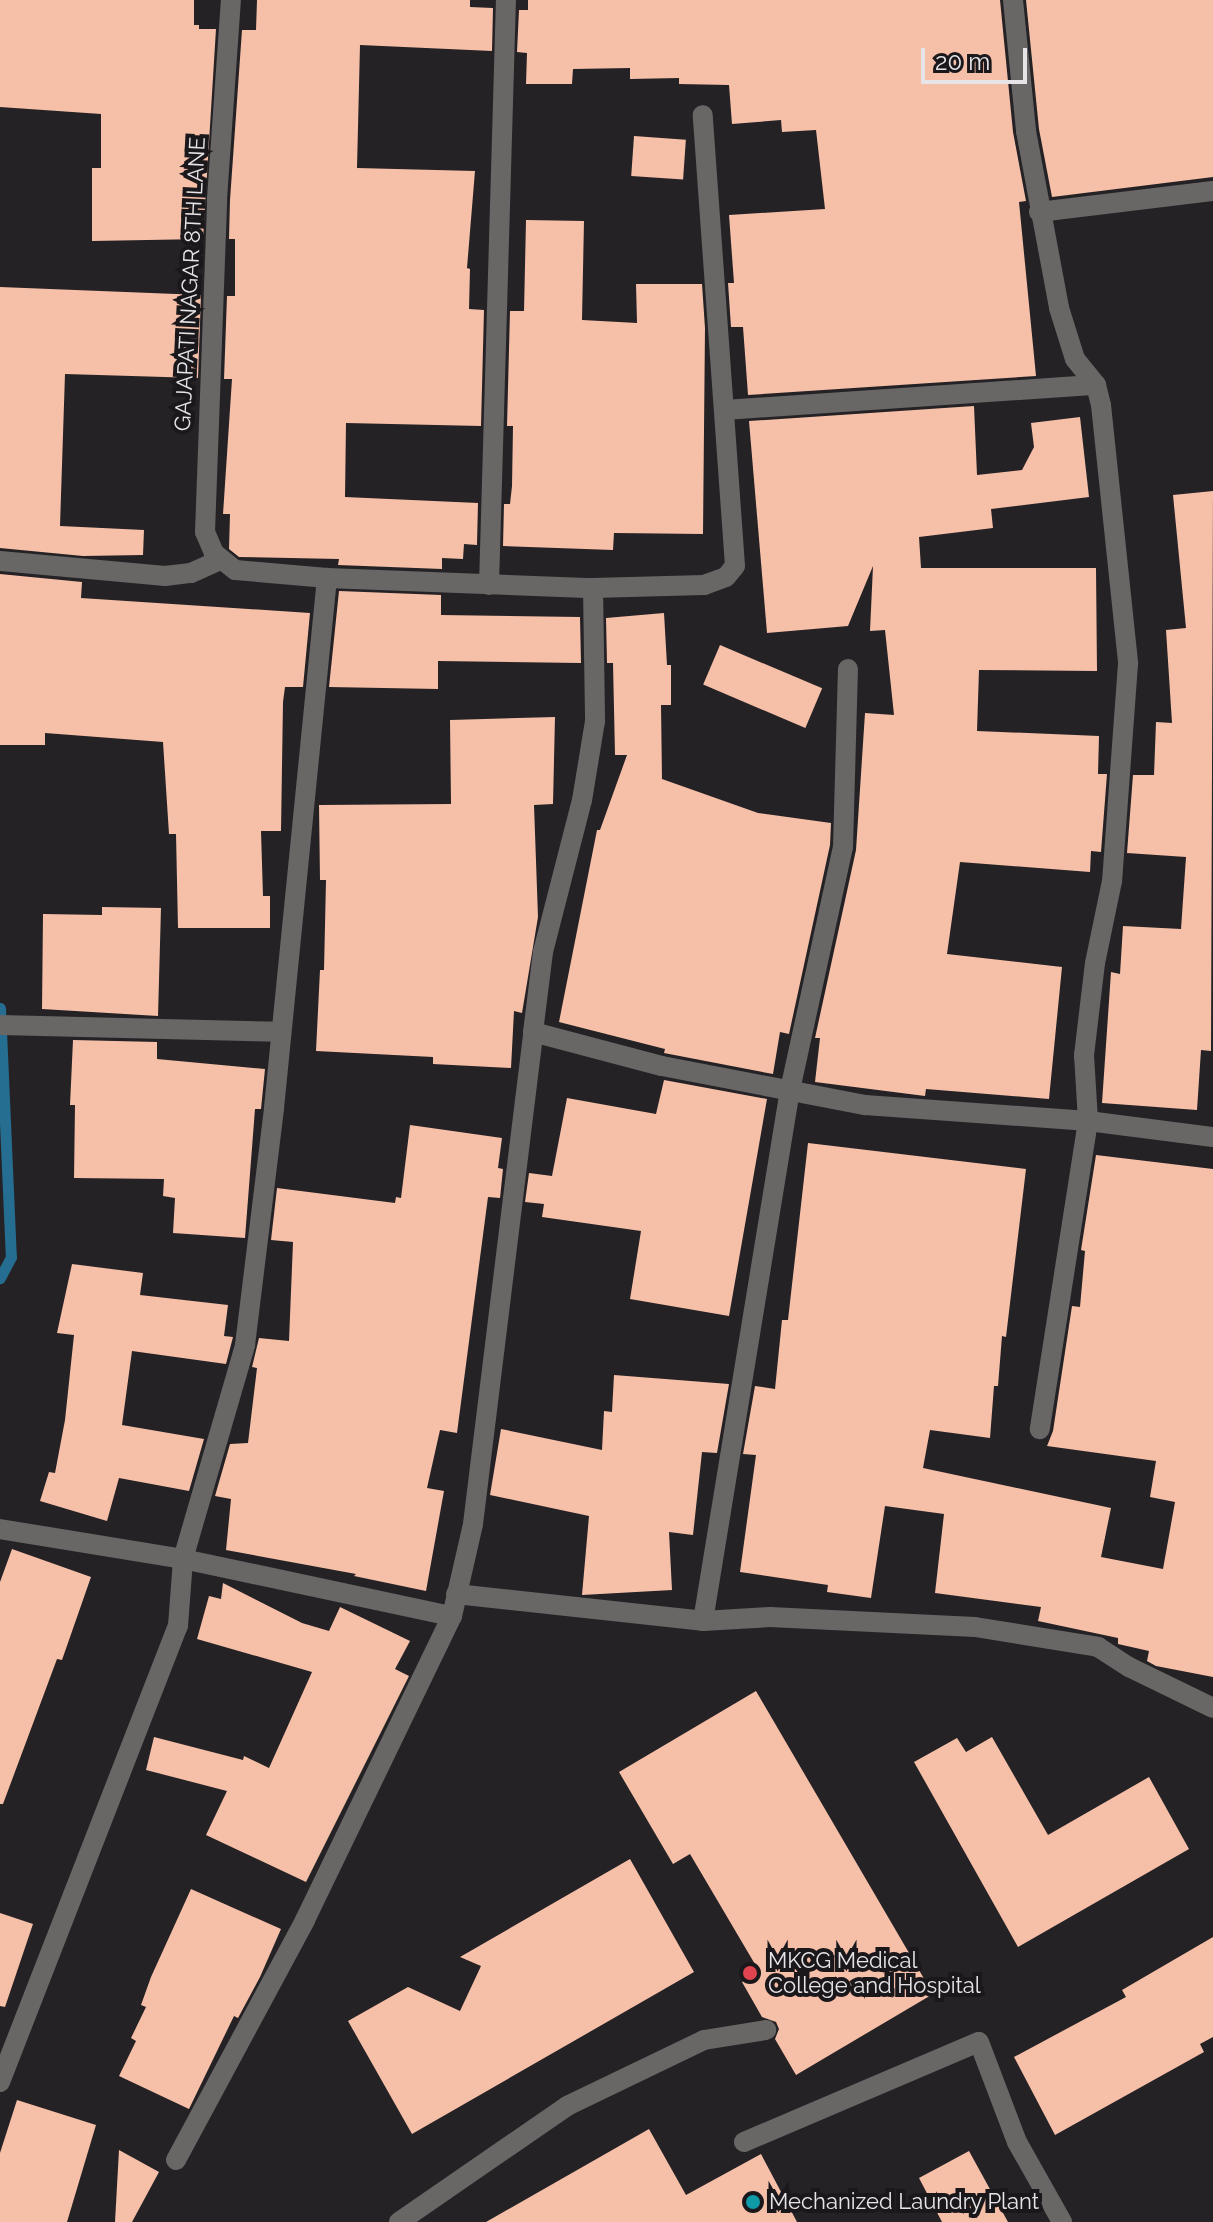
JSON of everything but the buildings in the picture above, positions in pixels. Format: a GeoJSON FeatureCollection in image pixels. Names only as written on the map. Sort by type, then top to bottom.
{"type":"FeatureCollection","features":[{"type":"Feature","properties":{"kind":"street","name":"GAJAPATI NAGAR 8TH LANE"},"geometry":{"type":"LineString","coordinates":[[223,562],[209,544],[204,518],[217,199],[231,0]]}},
{"type":"Feature","properties":{"kind":"street"},"geometry":{"type":"LineString","coordinates":[[489,585],[506,0]]}},
{"type":"Feature","properties":{"kind":"street"},"geometry":{"type":"LineString","coordinates":[[1013,0],[1026,131],[1039,212],[1071,350],[1080,368],[1096,385],[1128,664],[1112,881],[1095,963],[1084,1055],[1088,1121],[1040,1429]]}},
{"type":"Feature","properties":{"kind":"street"},"geometry":{"type":"LineString","coordinates":[[0,561],[165,576],[191,573],[223,562],[249,573],[593,588],[704,585],[730,573],[737,558],[703,115]]}},
{"type":"Feature","properties":{"kind":"street"},"geometry":{"type":"LineString","coordinates":[[1039,212],[1213,191]]}},
{"type":"Feature","properties":{"kind":"street"},"geometry":{"type":"LineString","coordinates":[[725,410],[1096,385]]}},
{"type":"Feature","properties":{"kind":"street"},"geometry":{"type":"LineString","coordinates":[[0,2082],[178,1626],[183,1559],[245,1345],[281,1032],[327,578]]}},
{"type":"Feature","properties":{"kind":"street"},"geometry":{"type":"LineString","coordinates":[[176,2160],[305,1920],[452,1616],[473,1524],[543,952],[582,800],[595,721],[593,588]]}},
{"type":"Feature","properties":{"kind":"street"},"geometry":{"type":"LineString","coordinates":[[703,1621],[790,1090],[843,847],[848,669]]}},
{"type":"Feature","properties":{"kind":"street"},"geometry":{"type":"LineString","coordinates":[[0,1025],[281,1032]]}},
{"type":"Feature","properties":{"kind":"street"},"geometry":{"type":"LineString","coordinates":[[533,1032],[662,1066],[865,1105],[1088,1121],[1213,1137]]}},
{"type":"Feature","properties":{"kind":"street"},"geometry":{"type":"LineString","coordinates":[[0,1529],[183,1559],[452,1616]]}},
{"type":"Feature","properties":{"kind":"street"},"geometry":{"type":"LineString","coordinates":[[456,1594],[703,1621],[770,1617],[975,1627],[1098,1647],[1129,1667],[1213,1708]]}},
{"type":"Feature","properties":{"kind":"street"},"geometry":{"type":"LineString","coordinates":[[404,2221],[567,2106],[704,2040],[766,2030]]}},
{"type":"Feature","properties":{"kind":"street"},"geometry":{"type":"LineString","coordinates":[[744,2142],[979,2042],[1017,2142],[1062,2222]]}},
{"type":"Feature","properties":{"kind":"waterway"},"geometry":{"type":"LineString","coordinates":[[0,1008],[11,1257],[0,1278]]}},
{"type":"Feature","properties":{"kind":"place","name":"MKCG Medical College and Hospital"},"geometry":{"type":"Point","coordinates":[750,1973]}},
{"type":"Feature","properties":{"kind":"place","name":"Mechanized Laundry Plant"},"geometry":{"type":"Point","coordinates":[753,2202]}}]}
